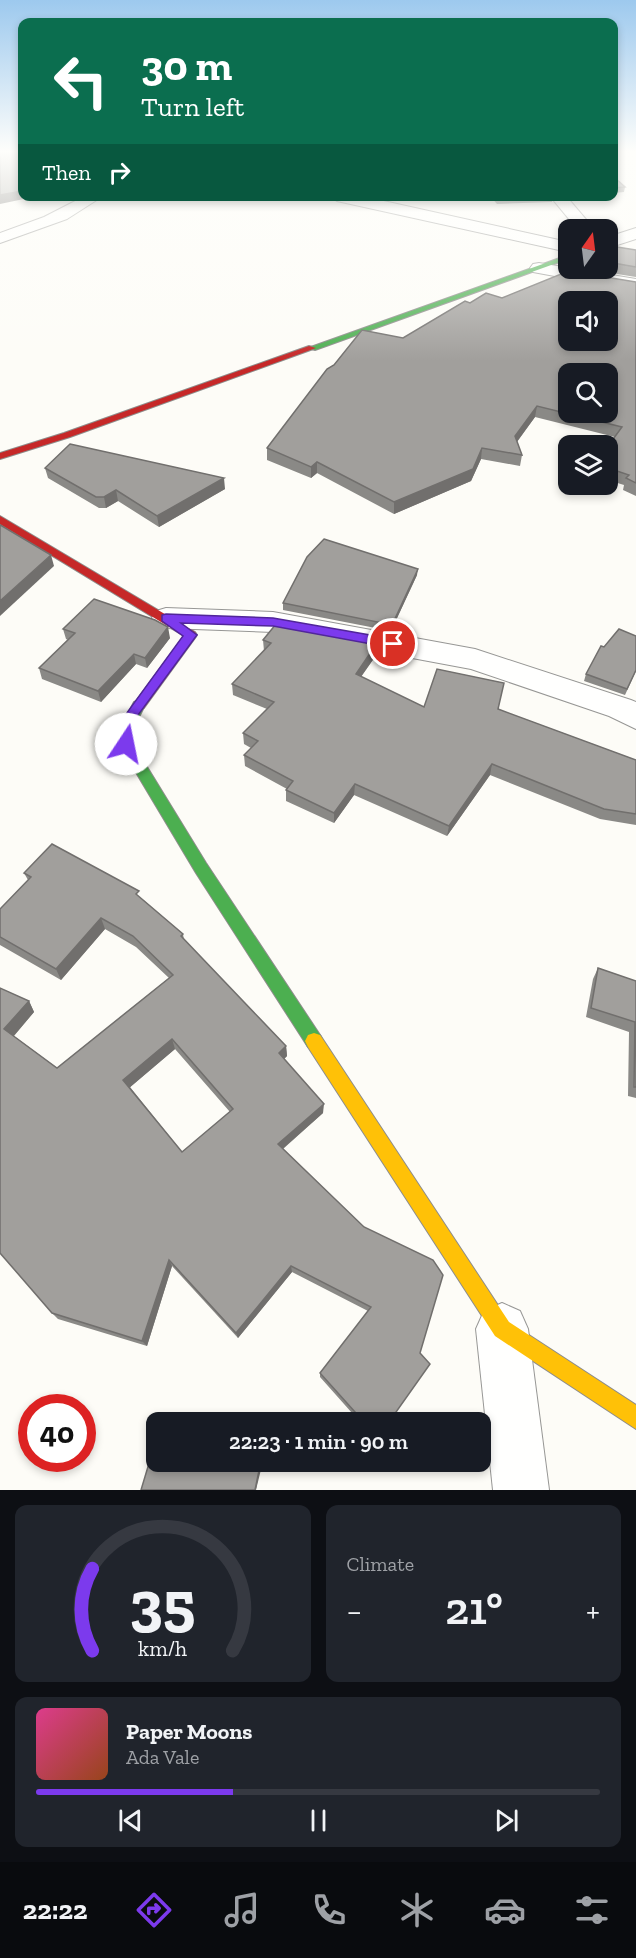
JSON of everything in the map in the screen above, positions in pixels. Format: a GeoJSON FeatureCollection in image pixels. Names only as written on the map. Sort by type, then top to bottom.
{"type":"FeatureCollection","features":[{"type":"Feature","properties":{"kind":"street"},"geometry":{"type":"LineString","coordinates":[[0,238],[46,222]]}},
{"type":"Feature","properties":{"kind":"street"},"geometry":{"type":"LineString","coordinates":[[453,222],[558,245]]}},
{"type":"Feature","properties":{"kind":"street"},"geometry":{"type":"LineString","coordinates":[[618,241],[636,233]]}},
{"type":"Feature","properties":{"kind":"street"},"geometry":{"type":"LineString","coordinates":[[618,248],[636,253]]}},
{"type":"Feature","properties":{"kind":"street"},"geometry":{"type":"LineString","coordinates":[[0,456],[67,435],[558,261]]}},
{"type":"Feature","properties":{"kind":"street"},"geometry":{"type":"LineString","coordinates":[[539,268],[636,285]]}},
{"type":"Feature","properties":{"kind":"street"},"geometry":{"type":"LineString","coordinates":[[0,519],[191,635],[132,714],[127,728],[126,744],[201,868],[502,1329],[636,1418]]}},
{"type":"Feature","properties":{"kind":"street"},"geometry":{"type":"LineString","coordinates":[[166,618],[273,622],[475,659],[620,708],[636,717]]}},
{"type":"Feature","properties":{"kind":"street"},"geometry":{"type":"LineString","coordinates":[[502,1329],[521,1490]]}},
{"type":"Feature","properties":{"kind":"building"},"geometry":{"type":"Polygon","coordinates":[[[618,247],[636,250],[636,267],[618,264],[618,247]]]}},
{"type":"Feature","properties":{"kind":"building"},"geometry":{"type":"Polygon","coordinates":[[[558,275],[558,279],[618,279],[636,282],[636,483],[626,478],[629,475],[618,471],[618,435],[616,435],[622,427],[606,423],[618,423],[618,363],[558,363],[558,411],[537,406],[515,436],[522,455],[482,448],[473,469],[394,502],[317,462],[311,467],[267,448],[327,369],[334,365],[362,330],[403,338],[465,301],[470,303],[486,293],[502,298],[558,275]]]}},
{"type":"Feature","properties":{"kind":"building"},"geometry":{"type":"Polygon","coordinates":[[[70,444],[224,478],[157,516],[116,490],[104,497],[96,497],[45,468],[70,444]]]}},
{"type":"Feature","properties":{"kind":"building"},"geometry":{"type":"Polygon","coordinates":[[[0,525],[51,555],[0,601],[0,525]]]}},
{"type":"Feature","properties":{"kind":"building"},"geometry":{"type":"Polygon","coordinates":[[[324,539],[418,569],[392,625],[283,603],[307,557],[324,539]]]}},
{"type":"Feature","properties":{"kind":"building"},"geometry":{"type":"Polygon","coordinates":[[[94,599],[155,620],[168,627],[145,658],[134,654],[98,691],[39,668],[75,633],[63,629],[94,599]]]}},
{"type":"Feature","properties":{"kind":"building"},"geometry":{"type":"Polygon","coordinates":[[[276,624],[377,643],[356,674],[424,707],[437,669],[504,683],[498,709],[636,760],[636,814],[604,809],[492,764],[449,826],[355,784],[334,813],[286,790],[293,781],[244,755],[258,741],[243,733],[274,702],[232,684],[271,643],[263,640],[276,624]]]}},
{"type":"Feature","properties":{"kind":"building"},"geometry":{"type":"Polygon","coordinates":[[[619,629],[636,636],[636,670],[627,689],[586,674],[601,646],[604,647],[619,629]]]}},
{"type":"Feature","properties":{"kind":"building"},"geometry":{"type":"Polygon","coordinates":[[[52,844],[139,891],[136,894],[183,934],[181,936],[286,1046],[279,1053],[324,1104],[278,1144],[364,1227],[433,1260],[443,1275],[420,1353],[430,1364],[396,1412],[355,1412],[320,1373],[371,1307],[291,1266],[236,1333],[169,1260],[142,1341],[52,1313],[0,1253],[0,988],[29,1001],[4,1029],[57,1068],[173,975],[133,936],[101,918],[56,969],[0,937],[0,909],[31,877],[24,873],[52,844]],[[172,1039],[123,1080],[182,1152],[233,1109],[172,1039]]]}},
{"type":"Feature","properties":{"kind":"building"},"geometry":{"type":"Polygon","coordinates":[[[598,968],[636,981],[636,1087],[634,1087],[635,1022],[591,1008],[598,968]]]}},
{"type":"Feature","properties":{"kind":"building"},"geometry":{"type":"Polygon","coordinates":[[[146,1472],[259,1472],[255,1490],[141,1490],[146,1472]]]}},
{"type":"Feature","properties":{"kind":"traffic: fast"},"geometry":{"type":"LineString","coordinates":[[312,348],[558,261]]}},
{"type":"Feature","properties":{"kind":"traffic: fast"},"geometry":{"type":"LineString","coordinates":[[139,705],[129,723],[126,744],[201,868],[314,1041]]}},
{"type":"Feature","properties":{"kind":"traffic: slow"},"geometry":{"type":"LineString","coordinates":[[314,1041],[502,1329],[636,1418]]}},
{"type":"Feature","properties":{"kind":"traffic: jam"},"geometry":{"type":"LineString","coordinates":[[0,456],[67,435],[312,348]]}},
{"type":"Feature","properties":{"kind":"traffic: jam"},"geometry":{"type":"LineString","coordinates":[[0,519],[191,635],[139,705]]}},
{"type":"Feature","properties":{"kind":"route"},"geometry":{"type":"LineString","coordinates":[[126,744],[127,728],[132,714],[191,635],[166,618],[273,622],[393,644]]}}]}
